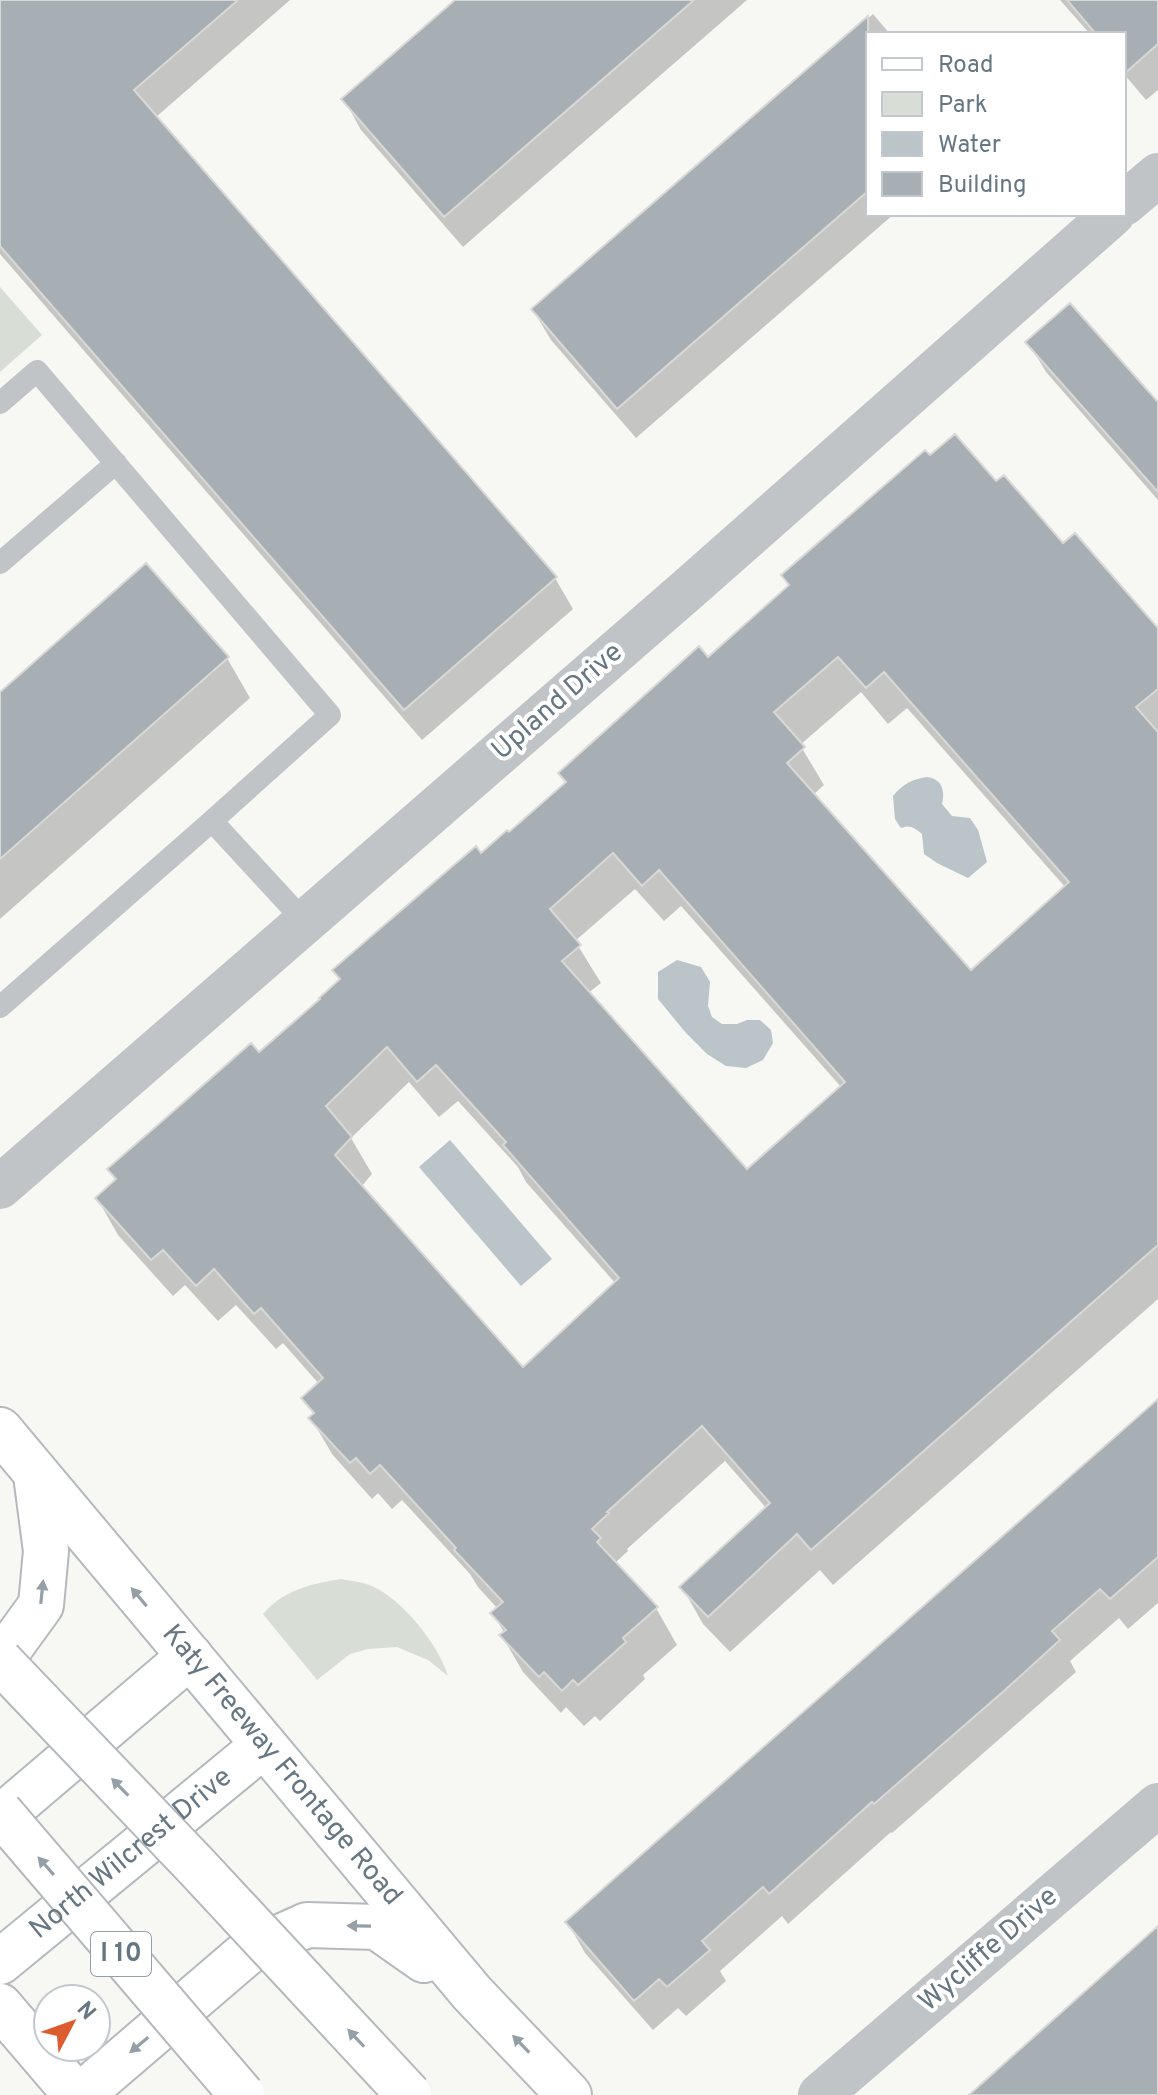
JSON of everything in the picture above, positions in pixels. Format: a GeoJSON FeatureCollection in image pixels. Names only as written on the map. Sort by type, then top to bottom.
{"type":"FeatureCollection","features":[{"type":"Feature","properties":{"kind":"main road","name":"Katy Freeway Frontage Road"},"geometry":{"type":"LineString","coordinates":[[0,1430],[472,1993],[569,2095]]}},
{"type":"Feature","properties":{"kind":"main road"},"geometry":{"type":"LineString","coordinates":[[36,1475],[46,1551],[41,1605],[0,1658],[409,2095]]}},
{"type":"Feature","properties":{"kind":"main road"},"geometry":{"type":"LineString","coordinates":[[0,1815],[190,1656]]}},
{"type":"Feature","properties":{"kind":"main road","name":"North Wilcrest Drive"},"geometry":{"type":"LineString","coordinates":[[0,1962],[264,1745]]}},
{"type":"Feature","properties":{"kind":"main road","name":"I 10"},"geometry":{"type":"LineString","coordinates":[[0,1815],[242,2095]]}},
{"type":"Feature","properties":{"kind":"main road"},"geometry":{"type":"LineString","coordinates":[[0,2006],[78,2095],[249,1951],[307,1925],[377,1927],[472,1993]]}},
{"type":"Feature","properties":{"kind":"street"},"geometry":{"type":"LineString","coordinates":[[1126,202],[1158,175]]}},
{"type":"Feature","properties":{"kind":"street","name":"Upland Drive"},"geometry":{"type":"LineString","coordinates":[[0,1187],[686,591],[1111,216]]}},
{"type":"Feature","properties":{"kind":"street","name":"Wycliffe Drive"},"geometry":{"type":"LineString","coordinates":[[820,2095],[1158,1805]]}},
{"type":"Feature","properties":{"kind":"lane"},"geometry":{"type":"LineString","coordinates":[[0,403],[37,371],[330,715],[0,1007]]}},
{"type":"Feature","properties":{"kind":"lane"},"geometry":{"type":"LineString","coordinates":[[0,563],[116,463]]}},
{"type":"Feature","properties":{"kind":"lane"},"geometry":{"type":"LineString","coordinates":[[212,821],[305,922]]}},
{"type":"Feature","properties":{"kind":"green space"},"geometry":{"type":"Polygon","coordinates":[[[0,287],[42,335],[0,372],[0,287]]]}},
{"type":"Feature","properties":{"kind":"green space"},"geometry":{"type":"Polygon","coordinates":[[[341,1579],[372,1586],[396,1601],[428,1637],[448,1676],[428,1660],[397,1647],[350,1654],[317,1680],[263,1614],[298,1589],[341,1579]]]}},
{"type":"Feature","properties":{"kind":"water"},"geometry":{"type":"Polygon","coordinates":[[[927,777],[940,783],[942,804],[952,816],[970,818],[978,830],[987,862],[968,878],[924,854],[922,834],[912,827],[901,828],[895,819],[893,796],[908,783],[927,777]]]}},
{"type":"Feature","properties":{"kind":"water"},"geometry":{"type":"Polygon","coordinates":[[[677,960],[701,967],[710,982],[708,1006],[712,1017],[722,1024],[760,1020],[771,1030],[773,1043],[763,1060],[746,1068],[726,1066],[707,1054],[686,1033],[658,999],[658,972],[677,960]]]}},
{"type":"Feature","properties":{"kind":"water"},"geometry":{"type":"Polygon","coordinates":[[[450,1140],[552,1259],[521,1286],[419,1167],[450,1140]]]}},
{"type":"Feature","properties":{"kind":"building"},"geometry":{"type":"Polygon","coordinates":[[[0,0],[238,0],[134,90],[557,577],[404,710],[0,246],[0,0]]]}},
{"type":"Feature","properties":{"kind":"building"},"geometry":{"type":"Polygon","coordinates":[[[455,0],[694,0],[444,217],[341,99],[455,0]]]}},
{"type":"Feature","properties":{"kind":"building"},"geometry":{"type":"Polygon","coordinates":[[[1067,0],[1158,0],[1158,44],[1126,72],[1126,32],[1094,32],[1067,0]]]}},
{"type":"Feature","properties":{"kind":"building"},"geometry":{"type":"Polygon","coordinates":[[[868,16],[866,193],[617,409],[531,309],[868,16]]]}},
{"type":"Feature","properties":{"kind":"building"},"geometry":{"type":"Polygon","coordinates":[[[1070,303],[1158,402],[1158,492],[1025,342],[1070,303]]]}},
{"type":"Feature","properties":{"kind":"building"},"geometry":{"type":"Polygon","coordinates":[[[955,434],[996,481],[1004,475],[1063,543],[1075,533],[1158,628],[1158,689],[1136,707],[1158,732],[1158,1245],[811,1550],[797,1534],[708,1617],[679,1587],[770,1503],[702,1426],[592,1529],[601,1538],[597,1542],[658,1607],[623,1638],[626,1642],[578,1685],[573,1680],[562,1691],[544,1672],[539,1677],[499,1635],[506,1630],[490,1613],[503,1602],[380,1465],[370,1474],[356,1458],[350,1463],[308,1418],[314,1413],[301,1398],[323,1378],[261,1308],[254,1314],[214,1269],[196,1286],[163,1250],[151,1260],[95,1198],[116,1179],[107,1169],[251,1043],[259,1052],[340,979],[332,970],[476,846],[481,853],[507,830],[509,832],[566,782],[558,773],[699,646],[708,657],[789,585],[781,575],[925,450],[930,455],[955,434]],[[838,657],[774,712],[805,747],[787,763],[971,970],[1069,882],[884,672],[866,688],[838,657]],[[613,853],[550,909],[581,945],[562,961],[747,1169],[845,1082],[659,870],[642,886],[613,853]],[[387,1047],[326,1106],[352,1137],[335,1155],[523,1367],[619,1278],[503,1145],[506,1142],[436,1065],[417,1082],[387,1047]]]}},
{"type":"Feature","properties":{"kind":"building"},"geometry":{"type":"Polygon","coordinates":[[[146,563],[229,657],[0,859],[0,692],[146,563]]]}},
{"type":"Feature","properties":{"kind":"building"},"geometry":{"type":"Polygon","coordinates":[[[1158,1399],[1158,1557],[1110,1599],[1100,1589],[1052,1631],[1060,1640],[1005,1690],[769,1894],[763,1887],[702,1941],[710,1950],[667,1987],[659,1979],[634,2001],[565,1922],[1158,1399]]]}},
{"type":"Feature","properties":{"kind":"building"},"geometry":{"type":"Polygon","coordinates":[[[1158,1926],[1158,2095],[969,2095],[1158,1926]]]}}]}
